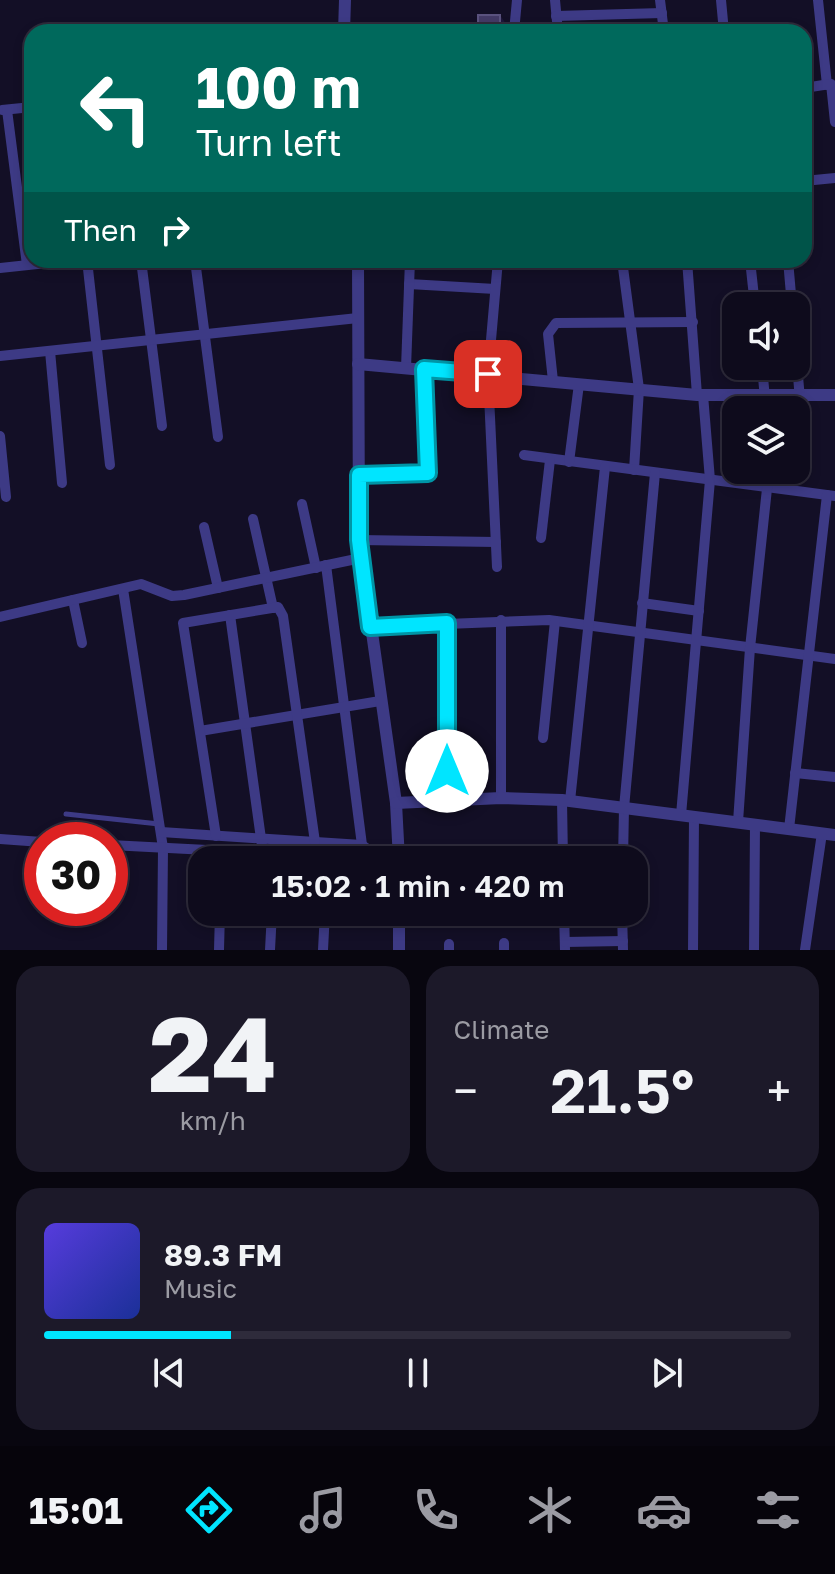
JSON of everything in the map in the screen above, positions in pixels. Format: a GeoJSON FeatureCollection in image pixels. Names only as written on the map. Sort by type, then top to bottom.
{"type":"FeatureCollection","features":[{"type":"Feature","properties":{"kind":"street"},"geometry":{"type":"LineString","coordinates":[[344,24],[345,0]]}},
{"type":"Feature","properties":{"kind":"street"},"geometry":{"type":"LineString","coordinates":[[515,24],[517,0]]}},
{"type":"Feature","properties":{"kind":"street"},"geometry":{"type":"LineString","coordinates":[[555,0],[557,24]]}},
{"type":"Feature","properties":{"kind":"street"},"geometry":{"type":"LineString","coordinates":[[660,0],[663,24]]}},
{"type":"Feature","properties":{"kind":"street"},"geometry":{"type":"LineString","coordinates":[[721,0],[723,24]]}},
{"type":"Feature","properties":{"kind":"street"},"geometry":{"type":"LineString","coordinates":[[818,0],[835,122]]}},
{"type":"Feature","properties":{"kind":"street"},"geometry":{"type":"LineString","coordinates":[[556,16],[662,13]]}},
{"type":"Feature","properties":{"kind":"street"},"geometry":{"type":"LineString","coordinates":[[24,108],[3,110],[24,246]]}},
{"type":"Feature","properties":{"kind":"street"},"geometry":{"type":"LineString","coordinates":[[812,180],[835,178]]}},
{"type":"Feature","properties":{"kind":"street"},"geometry":{"type":"LineString","coordinates":[[0,268],[24,265]]}},
{"type":"Feature","properties":{"kind":"street"},"geometry":{"type":"LineString","coordinates":[[88,268],[110,465]]}},
{"type":"Feature","properties":{"kind":"street"},"geometry":{"type":"LineString","coordinates":[[142,268],[162,426]]}},
{"type":"Feature","properties":{"kind":"street"},"geometry":{"type":"LineString","coordinates":[[196,268],[218,437]]}},
{"type":"Feature","properties":{"kind":"street"},"geometry":{"type":"LineString","coordinates":[[358,268],[359,540],[396,803],[398,846]]}},
{"type":"Feature","properties":{"kind":"street"},"geometry":{"type":"LineString","coordinates":[[406,368],[410,268]]}},
{"type":"Feature","properties":{"kind":"street"},"geometry":{"type":"LineString","coordinates":[[497,268],[488,374],[497,567]]}},
{"type":"Feature","properties":{"kind":"street"},"geometry":{"type":"LineString","coordinates":[[623,268],[639,389],[634,470]]}},
{"type":"Feature","properties":{"kind":"street"},"geometry":{"type":"LineString","coordinates":[[688,268],[710,480],[696,640],[688,816],[693,945]]}},
{"type":"Feature","properties":{"kind":"street"},"geometry":{"type":"LineString","coordinates":[[751,268],[753,292]]}},
{"type":"Feature","properties":{"kind":"street"},"geometry":{"type":"LineString","coordinates":[[789,268],[791,292]]}},
{"type":"Feature","properties":{"kind":"street"},"geometry":{"type":"LineString","coordinates":[[409,284],[495,289]]}},
{"type":"Feature","properties":{"kind":"street"},"geometry":{"type":"LineString","coordinates":[[0,356],[358,318]]}},
{"type":"Feature","properties":{"kind":"street"},"geometry":{"type":"LineString","coordinates":[[553,381],[548,334],[551,325],[693,322]]}},
{"type":"Feature","properties":{"kind":"street"},"geometry":{"type":"LineString","coordinates":[[50,351],[62,483]]}},
{"type":"Feature","properties":{"kind":"street"},"geometry":{"type":"LineString","coordinates":[[358,364],[700,395],[835,395]]}},
{"type":"Feature","properties":{"kind":"street"},"geometry":{"type":"LineString","coordinates":[[359,475],[428,473],[424,369]]}},
{"type":"Feature","properties":{"kind":"street"},"geometry":{"type":"LineString","coordinates":[[764,380],[766,395]]}},
{"type":"Feature","properties":{"kind":"street"},"geometry":{"type":"LineString","coordinates":[[799,380],[800,395]]}},
{"type":"Feature","properties":{"kind":"street"},"geometry":{"type":"LineString","coordinates":[[569,462],[579,384]]}},
{"type":"Feature","properties":{"kind":"street"},"geometry":{"type":"LineString","coordinates":[[0,436],[6,497]]}},
{"type":"Feature","properties":{"kind":"street"},"geometry":{"type":"LineString","coordinates":[[524,455],[831,496],[808,656],[789,829]]}},
{"type":"Feature","properties":{"kind":"street"},"geometry":{"type":"LineString","coordinates":[[541,538],[550,460]]}},
{"type":"Feature","properties":{"kind":"street"},"geometry":{"type":"LineString","coordinates":[[564,846],[566,800],[605,467]]}},
{"type":"Feature","properties":{"kind":"street"},"geometry":{"type":"LineString","coordinates":[[623,846],[624,808],[655,473]]}},
{"type":"Feature","properties":{"kind":"street"},"geometry":{"type":"LineString","coordinates":[[738,822],[750,648],[770,484]]}},
{"type":"Feature","properties":{"kind":"street"},"geometry":{"type":"LineString","coordinates":[[160,828],[216,836],[362,845],[321,566],[302,504]]}},
{"type":"Feature","properties":{"kind":"street"},"geometry":{"type":"LineString","coordinates":[[253,519],[273,608]]}},
{"type":"Feature","properties":{"kind":"street"},"geometry":{"type":"LineString","coordinates":[[204,527],[218,588]]}},
{"type":"Feature","properties":{"kind":"street"},"geometry":{"type":"LineString","coordinates":[[359,540],[496,542]]}},
{"type":"Feature","properties":{"kind":"street"},"geometry":{"type":"LineString","coordinates":[[0,617],[141,584],[172,596],[361,558]]}},
{"type":"Feature","properties":{"kind":"street"},"geometry":{"type":"LineString","coordinates":[[123,589],[163,848],[162,950]]}},
{"type":"Feature","properties":{"kind":"street"},"geometry":{"type":"LineString","coordinates":[[73,600],[82,643]]}},
{"type":"Feature","properties":{"kind":"street"},"geometry":{"type":"LineString","coordinates":[[642,603],[699,611]]}},
{"type":"Feature","properties":{"kind":"street"},"geometry":{"type":"LineString","coordinates":[[216,836],[183,623],[273,608],[281,609],[283,616],[315,842]]}},
{"type":"Feature","properties":{"kind":"street"},"geometry":{"type":"LineString","coordinates":[[230,615],[262,846]]}},
{"type":"Feature","properties":{"kind":"street"},"geometry":{"type":"LineString","coordinates":[[370,627],[501,620],[555,621],[835,659]]}},
{"type":"Feature","properties":{"kind":"street"},"geometry":{"type":"LineString","coordinates":[[501,620],[501,798]]}},
{"type":"Feature","properties":{"kind":"street"},"geometry":{"type":"LineString","coordinates":[[543,738],[555,621]]}},
{"type":"Feature","properties":{"kind":"street"},"geometry":{"type":"LineString","coordinates":[[447,623],[447,801]]}},
{"type":"Feature","properties":{"kind":"street"},"geometry":{"type":"LineString","coordinates":[[200,731],[380,701]]}},
{"type":"Feature","properties":{"kind":"street"},"geometry":{"type":"LineString","coordinates":[[795,773],[835,777]]}},
{"type":"Feature","properties":{"kind":"street"},"geometry":{"type":"LineString","coordinates":[[396,803],[501,798],[566,800],[828,834],[805,950]]}},
{"type":"Feature","properties":{"kind":"street"},"geometry":{"type":"LineString","coordinates":[[754,950],[755,824]]}},
{"type":"Feature","properties":{"kind":"street"},"geometry":{"type":"LineString","coordinates":[[0,839],[24,841]]}},
{"type":"Feature","properties":{"kind":"street"},"geometry":{"type":"LineString","coordinates":[[128,846],[188,849]]}},
{"type":"Feature","properties":{"kind":"street"},"geometry":{"type":"LineString","coordinates":[[219,950],[220,926]]}},
{"type":"Feature","properties":{"kind":"street"},"geometry":{"type":"LineString","coordinates":[[270,950],[271,926]]}},
{"type":"Feature","properties":{"kind":"street"},"geometry":{"type":"LineString","coordinates":[[323,950],[324,926]]}},
{"type":"Feature","properties":{"kind":"street"},"geometry":{"type":"LineString","coordinates":[[399,926],[399,950]]}},
{"type":"Feature","properties":{"kind":"street"},"geometry":{"type":"LineString","coordinates":[[564,926],[565,946],[623,946],[622,926]]}},
{"type":"Feature","properties":{"kind":"lane"},"geometry":{"type":"LineString","coordinates":[[66,814],[160,828]]}},
{"type":"Feature","properties":{"kind":"building"},"geometry":{"type":"Polygon","coordinates":[[[478,15],[500,15],[500,24],[478,24],[478,15]]]}},
{"type":"Feature","properties":{"kind":"route"},"geometry":{"type":"LineString","coordinates":[[447,771],[447,623],[370,627],[359,540],[359,475],[425,474],[430,470],[424,369],[488,374]]}}]}
